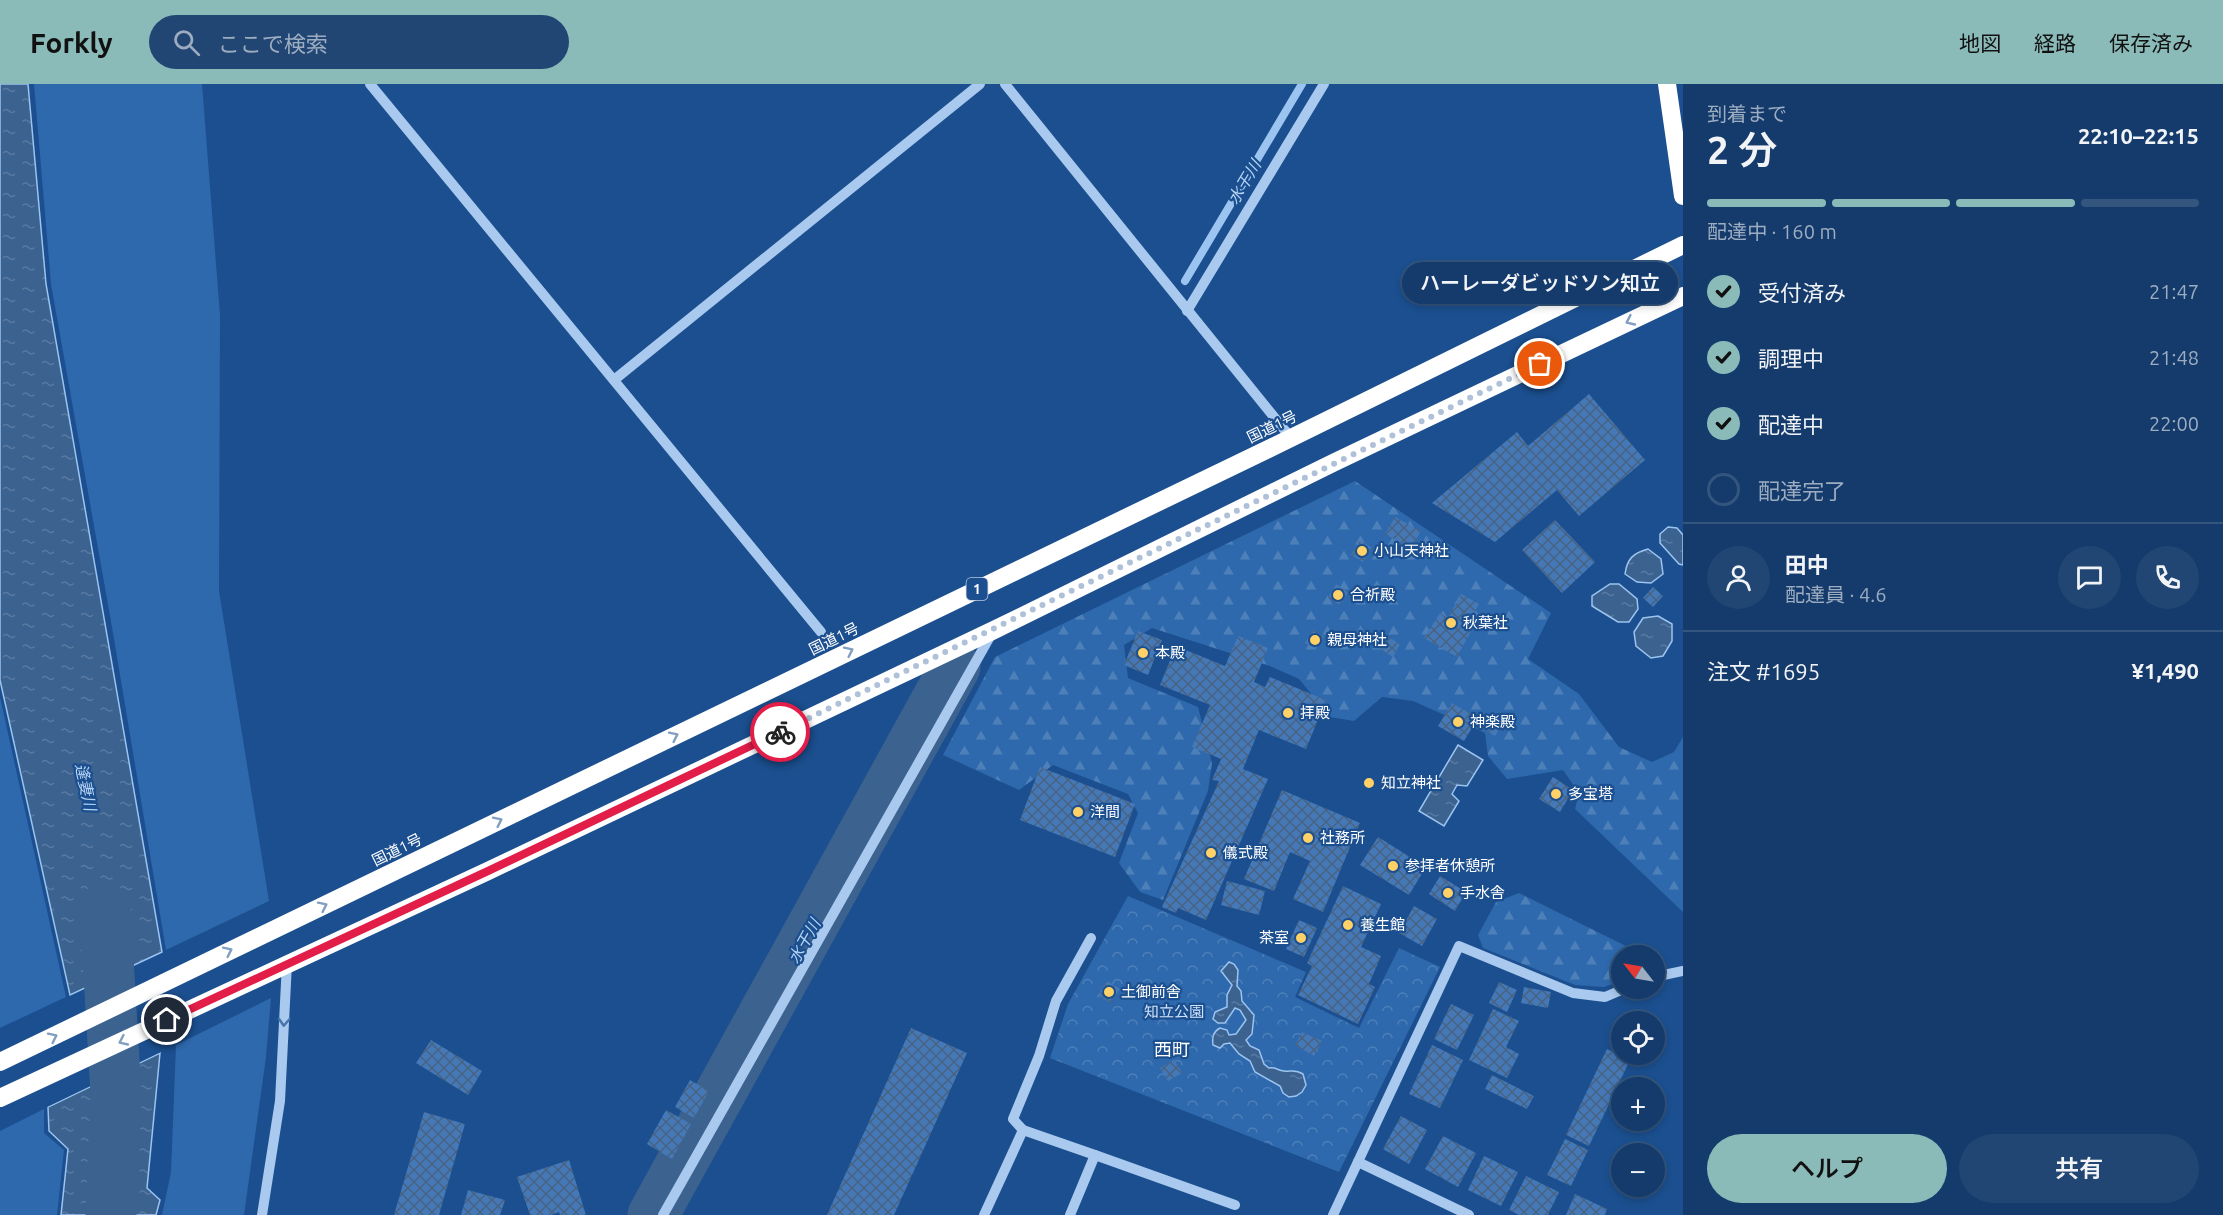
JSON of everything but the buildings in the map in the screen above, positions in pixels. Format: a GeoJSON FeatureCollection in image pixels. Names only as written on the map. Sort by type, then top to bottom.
{"type":"FeatureCollection","features":[{"type":"Feature","properties":{"kind":"highway"},"geometry":{"type":"LineString","coordinates":[[1667,84],[1683,196]]}},
{"type":"Feature","properties":{"kind":"highway","name":"国道1号"},"geometry":{"type":"LineString","coordinates":[[0,1062],[1291,438],[1683,245]]}},
{"type":"Feature","properties":{"kind":"highway"},"geometry":{"type":"LineString","coordinates":[[0,1098],[488,871],[994,630],[1335,462],[1683,296]]}},
{"type":"Feature","properties":{"kind":"street"},"geometry":{"type":"LineString","coordinates":[[370,84],[821,632]]}},
{"type":"Feature","properties":{"kind":"street"},"geometry":{"type":"LineString","coordinates":[[614,380],[980,84]]}},
{"type":"Feature","properties":{"kind":"street"},"geometry":{"type":"LineString","coordinates":[[1005,84],[1291,438]]}},
{"type":"Feature","properties":{"kind":"street"},"geometry":{"type":"LineString","coordinates":[[1187,311],[1324,84]]}},
{"type":"Feature","properties":{"kind":"street"},"geometry":{"type":"LineString","coordinates":[[663,1215],[994,630]]}},
{"type":"Feature","properties":{"kind":"street"},"geometry":{"type":"LineString","coordinates":[[1091,938],[1056,1001],[1039,1056],[1013,1119],[1023,1130],[1235,1205]]}},
{"type":"Feature","properties":{"kind":"street"},"geometry":{"type":"LineString","coordinates":[[1333,1215],[1459,946],[1573,993],[1605,997],[1611,994]]}},
{"type":"Feature","properties":{"kind":"street"},"geometry":{"type":"LineString","coordinates":[[262,1215],[280,1101],[279,968]]}},
{"type":"Feature","properties":{"kind":"street"},"geometry":{"type":"LineString","coordinates":[[1665,975],[1683,971]]}},
{"type":"Feature","properties":{"kind":"street"},"geometry":{"type":"LineString","coordinates":[[984,1215],[1023,1130]]}},
{"type":"Feature","properties":{"kind":"street"},"geometry":{"type":"LineString","coordinates":[[1070,1215],[1095,1155]]}},
{"type":"Feature","properties":{"kind":"street"},"geometry":{"type":"LineString","coordinates":[[1358,1162],[1469,1215]]}},
{"type":"Feature","properties":{"kind":"green space"},"geometry":{"type":"Polygon","coordinates":[[[34,84],[202,84],[220,315],[219,591],[269,901],[166,950],[51,284],[34,84]]]}},
{"type":"Feature","properties":{"kind":"green space"},"geometry":{"type":"Polygon","coordinates":[[[1355,481],[1551,613],[1528,659],[1579,694],[1619,747],[1652,762],[1674,752],[1683,737],[1683,912],[1575,809],[1579,793],[1563,770],[1507,779],[1488,756],[1485,733],[1413,701],[1382,697],[1354,721],[1330,717],[1299,679],[1270,666],[1152,628],[1124,645],[1128,678],[1198,707],[1212,763],[1208,791],[1163,900],[1140,892],[1119,863],[1138,813],[1128,794],[1053,765],[1019,790],[943,755],[995,657],[1355,481]]]}},
{"type":"Feature","properties":{"kind":"green space"},"geometry":{"type":"Polygon","coordinates":[[[0,697],[66,997],[0,1028],[0,697]]]}},
{"type":"Feature","properties":{"kind":"green space"},"geometry":{"type":"Polygon","coordinates":[[[1519,893],[1624,945],[1611,945],[1611,985],[1604,987],[1575,985],[1483,948],[1478,935],[1496,902],[1519,893]]]}},
{"type":"Feature","properties":{"kind":"green space","name":"知立公園"},"geometry":{"type":"Polygon","coordinates":[[[1128,896],[1306,972],[1295,997],[1359,1028],[1399,948],[1440,967],[1339,1172],[1050,1058],[1068,1004],[1128,896]]]}},
{"type":"Feature","properties":{"kind":"green space"},"geometry":{"type":"Polygon","coordinates":[[[271,998],[266,1057],[244,1215],[162,1215],[171,1172],[176,1045],[271,998]]]}},
{"type":"Feature","properties":{"kind":"green space"},"geometry":{"type":"Polygon","coordinates":[[[44,1109],[44,1133],[64,1150],[57,1215],[0,1215],[0,1131],[44,1109]]]}},
{"type":"Feature","properties":{"kind":"water"},"geometry":{"type":"Polygon","coordinates":[[[0,84],[28,84],[46,284],[162,952],[70,995],[0,680],[0,84]]]}},
{"type":"Feature","properties":{"kind":"water"},"geometry":{"type":"Polygon","coordinates":[[[1668,527],[1677,528],[1683,535],[1683,565],[1679,564],[1660,543],[1660,534],[1668,527]]]}},
{"type":"Feature","properties":{"kind":"water"},"geometry":{"type":"Polygon","coordinates":[[[1648,549],[1661,559],[1663,574],[1651,583],[1637,582],[1625,574],[1627,564],[1638,552],[1648,549]]]}},
{"type":"Feature","properties":{"kind":"water"},"geometry":{"type":"Polygon","coordinates":[[[1610,584],[1619,584],[1637,599],[1638,609],[1629,622],[1618,622],[1592,606],[1592,596],[1610,584]]]}},
{"type":"Feature","properties":{"kind":"water"},"geometry":{"type":"Polygon","coordinates":[[[1658,616],[1672,624],[1672,641],[1663,656],[1651,658],[1636,646],[1634,632],[1643,618],[1658,616]]]}},
{"type":"Feature","properties":{"kind":"water"},"geometry":{"type":"Polygon","coordinates":[[[1458,745],[1483,760],[1467,786],[1457,785],[1452,794],[1459,801],[1444,826],[1419,811],[1458,745]]]}},
{"type":"Feature","properties":{"kind":"water"},"geometry":{"type":"Polygon","coordinates":[[[1229,962],[1234,964],[1238,970],[1237,986],[1241,991],[1242,1001],[1254,1015],[1252,1034],[1246,1040],[1250,1046],[1259,1050],[1264,1064],[1269,1068],[1303,1074],[1306,1085],[1296,1096],[1289,1097],[1283,1093],[1280,1086],[1255,1072],[1250,1061],[1239,1054],[1230,1043],[1220,1048],[1213,1045],[1213,1035],[1216,1031],[1220,1028],[1227,1030],[1229,1035],[1236,1034],[1246,1020],[1240,1010],[1235,1008],[1225,1023],[1218,1023],[1213,1019],[1215,1012],[1227,1007],[1227,995],[1232,985],[1221,971],[1229,962]]]}},
{"type":"Feature","properties":{"kind":"water"},"geometry":{"type":"Polygon","coordinates":[[[160,1053],[147,1188],[160,1200],[156,1215],[61,1215],[68,1149],[49,1131],[48,1107],[160,1053]]]}},
{"type":"Feature","properties":{"kind":"pier"},"geometry":{"type":"Polygon","coordinates":[[[159,1050],[163,1051],[45,1108],[47,1104],[159,1050]]]}},
{"type":"Feature","properties":{"kind":"waterway","name":"水干川"},"geometry":{"type":"LineString","coordinates":[[1185,281],[1302,84]]}},
{"type":"Feature","properties":{"kind":"waterway","name":"水干川"},"geometry":{"type":"LineString","coordinates":[[653,1215],[955,667]]}},
{"type":"Feature","properties":{"kind":"waterway","name":"逢妻川"},"geometry":{"type":"LineString","coordinates":[[105,908],[116,1093],[111,1215]]}},
{"type":"Feature","properties":{"kind":"way so far"},"geometry":{"type":"LineString","coordinates":[[780,732],[1540,364]]}},
{"type":"Feature","properties":{"kind":"place","name":"ハーレーダビッドソン知立"},"geometry":{"type":"Point","coordinates":[1540,364]}},
{"type":"Feature","properties":{"kind":"place","name":"小山天神社"},"geometry":{"type":"Point","coordinates":[1362,551]}},
{"type":"Feature","properties":{"kind":"place","name":"合祈殿"},"geometry":{"type":"Point","coordinates":[1338,595]}},
{"type":"Feature","properties":{"kind":"place","name":"秋葉社"},"geometry":{"type":"Point","coordinates":[1451,623]}},
{"type":"Feature","properties":{"kind":"place","name":"親母神社"},"geometry":{"type":"Point","coordinates":[1315,640]}},
{"type":"Feature","properties":{"kind":"place","name":"本殿"},"geometry":{"type":"Point","coordinates":[1143,653]}},
{"type":"Feature","properties":{"kind":"place","name":"拝殿"},"geometry":{"type":"Point","coordinates":[1288,713]}},
{"type":"Feature","properties":{"kind":"place","name":"神楽殿"},"geometry":{"type":"Point","coordinates":[1458,722]}},
{"type":"Feature","properties":{"kind":"place","name":"知立神社"},"geometry":{"type":"Point","coordinates":[1369,783]}},
{"type":"Feature","properties":{"kind":"place","name":"多宝塔"},"geometry":{"type":"Point","coordinates":[1556,794]}},
{"type":"Feature","properties":{"kind":"place","name":"洋間"},"geometry":{"type":"Point","coordinates":[1078,812]}},
{"type":"Feature","properties":{"kind":"place","name":"社務所"},"geometry":{"type":"Point","coordinates":[1308,838]}},
{"type":"Feature","properties":{"kind":"place","name":"儀式殿"},"geometry":{"type":"Point","coordinates":[1211,853]}},
{"type":"Feature","properties":{"kind":"place","name":"参拝者休憩所"},"geometry":{"type":"Point","coordinates":[1393,866]}},
{"type":"Feature","properties":{"kind":"place","name":"手水舎"},"geometry":{"type":"Point","coordinates":[1448,893]}},
{"type":"Feature","properties":{"kind":"place","name":"養生館"},"geometry":{"type":"Point","coordinates":[1348,925]}},
{"type":"Feature","properties":{"kind":"place","name":"茶室"},"geometry":{"type":"Point","coordinates":[1301,938]}},
{"type":"Feature","properties":{"kind":"place","name":"土御前舎"},"geometry":{"type":"Point","coordinates":[1109,992]}},
{"type":"Feature","properties":{"kind":"district","name":"西町"},"geometry":{"type":"Point","coordinates":[1172,1050]}},
{"type":"Feature","properties":{"kind":"route"},"geometry":{"type":"LineString","coordinates":[[167,1020],[780,732]]}}]}
